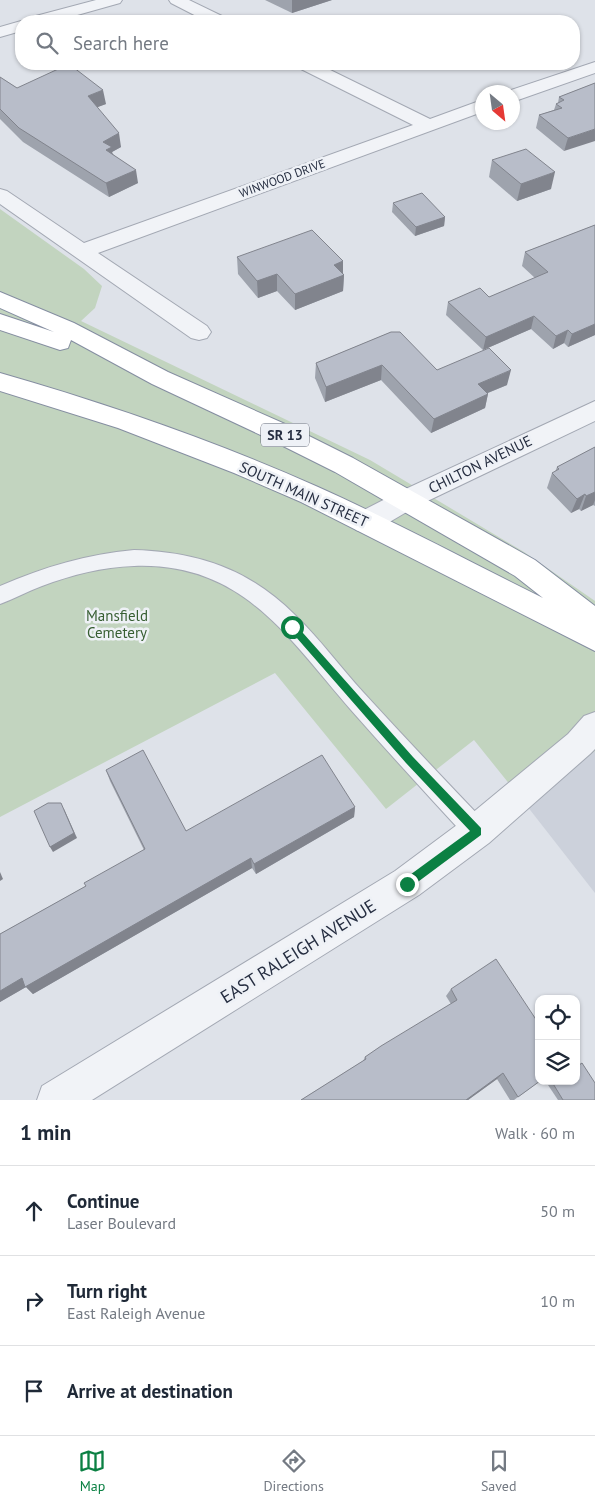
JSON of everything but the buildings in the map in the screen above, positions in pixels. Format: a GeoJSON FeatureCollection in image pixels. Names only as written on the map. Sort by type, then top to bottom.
{"type":"FeatureCollection","features":[{"type":"Feature","properties":{"kind":"highway"},"geometry":{"type":"LineString","coordinates":[[0,299],[66,328],[160,378]]}},
{"type":"Feature","properties":{"kind":"highway","name":"SR 13"},"geometry":{"type":"LineString","coordinates":[[0,322],[160,378],[285,435],[406,500],[525,568],[595,623]]}},
{"type":"Feature","properties":{"kind":"highway","name":"SOUTH MAIN STREET"},"geometry":{"type":"LineString","coordinates":[[0,382],[127,422],[243,466],[310,494],[595,638]]}},
{"type":"Feature","properties":{"kind":"street"},"geometry":{"type":"LineString","coordinates":[[60,15],[114,0]]}},
{"type":"Feature","properties":{"kind":"street"},"geometry":{"type":"LineString","coordinates":[[177,0],[206,15]]}},
{"type":"Feature","properties":{"kind":"street"},"geometry":{"type":"LineString","coordinates":[[0,32],[15,28]]}},
{"type":"Feature","properties":{"kind":"street"},"geometry":{"type":"LineString","coordinates":[[520,93],[595,67]]}},
{"type":"Feature","properties":{"kind":"street"},"geometry":{"type":"LineString","coordinates":[[317,70],[428,125]]}},
{"type":"Feature","properties":{"kind":"street","name":"WINWOOD DRIVE"},"geometry":{"type":"LineString","coordinates":[[82,251],[475,108]]}},
{"type":"Feature","properties":{"kind":"street"},"geometry":{"type":"LineString","coordinates":[[0,195],[199,332]]}},
{"type":"Feature","properties":{"kind":"street","name":"CHILTON AVENUE"},"geometry":{"type":"LineString","coordinates":[[366,522],[406,500],[595,410]]}},
{"type":"Feature","properties":{"kind":"street","name":"EAST RALEIGH AVENUE"},"geometry":{"type":"LineString","coordinates":[[56,1100],[407,884],[478,831],[579,744],[595,726]]}},
{"type":"Feature","properties":{"kind":"lane"},"geometry":{"type":"LineString","coordinates":[[0,595],[68,569],[126,557],[163,558],[203,566],[240,583],[265,600],[292,627],[409,760],[478,831]]}},
{"type":"Feature","properties":{"kind":"shaded area"},"geometry":{"type":"Polygon","coordinates":[[[595,751],[595,893],[527,806],[595,751]]]}},
{"type":"Feature","properties":{"kind":"green space","name":"Mansfield Cemetery"},"geometry":{"type":"Polygon","coordinates":[[[0,209],[84,269],[102,286],[95,308],[81,321],[370,460],[524,552],[595,601],[595,751],[527,806],[474,740],[386,809],[275,673],[0,817],[0,209]]]}},
{"type":"Feature","properties":{"kind":"route"},"geometry":{"type":"LineString","coordinates":[[292,627],[409,760],[478,831],[407,884]]}}]}
